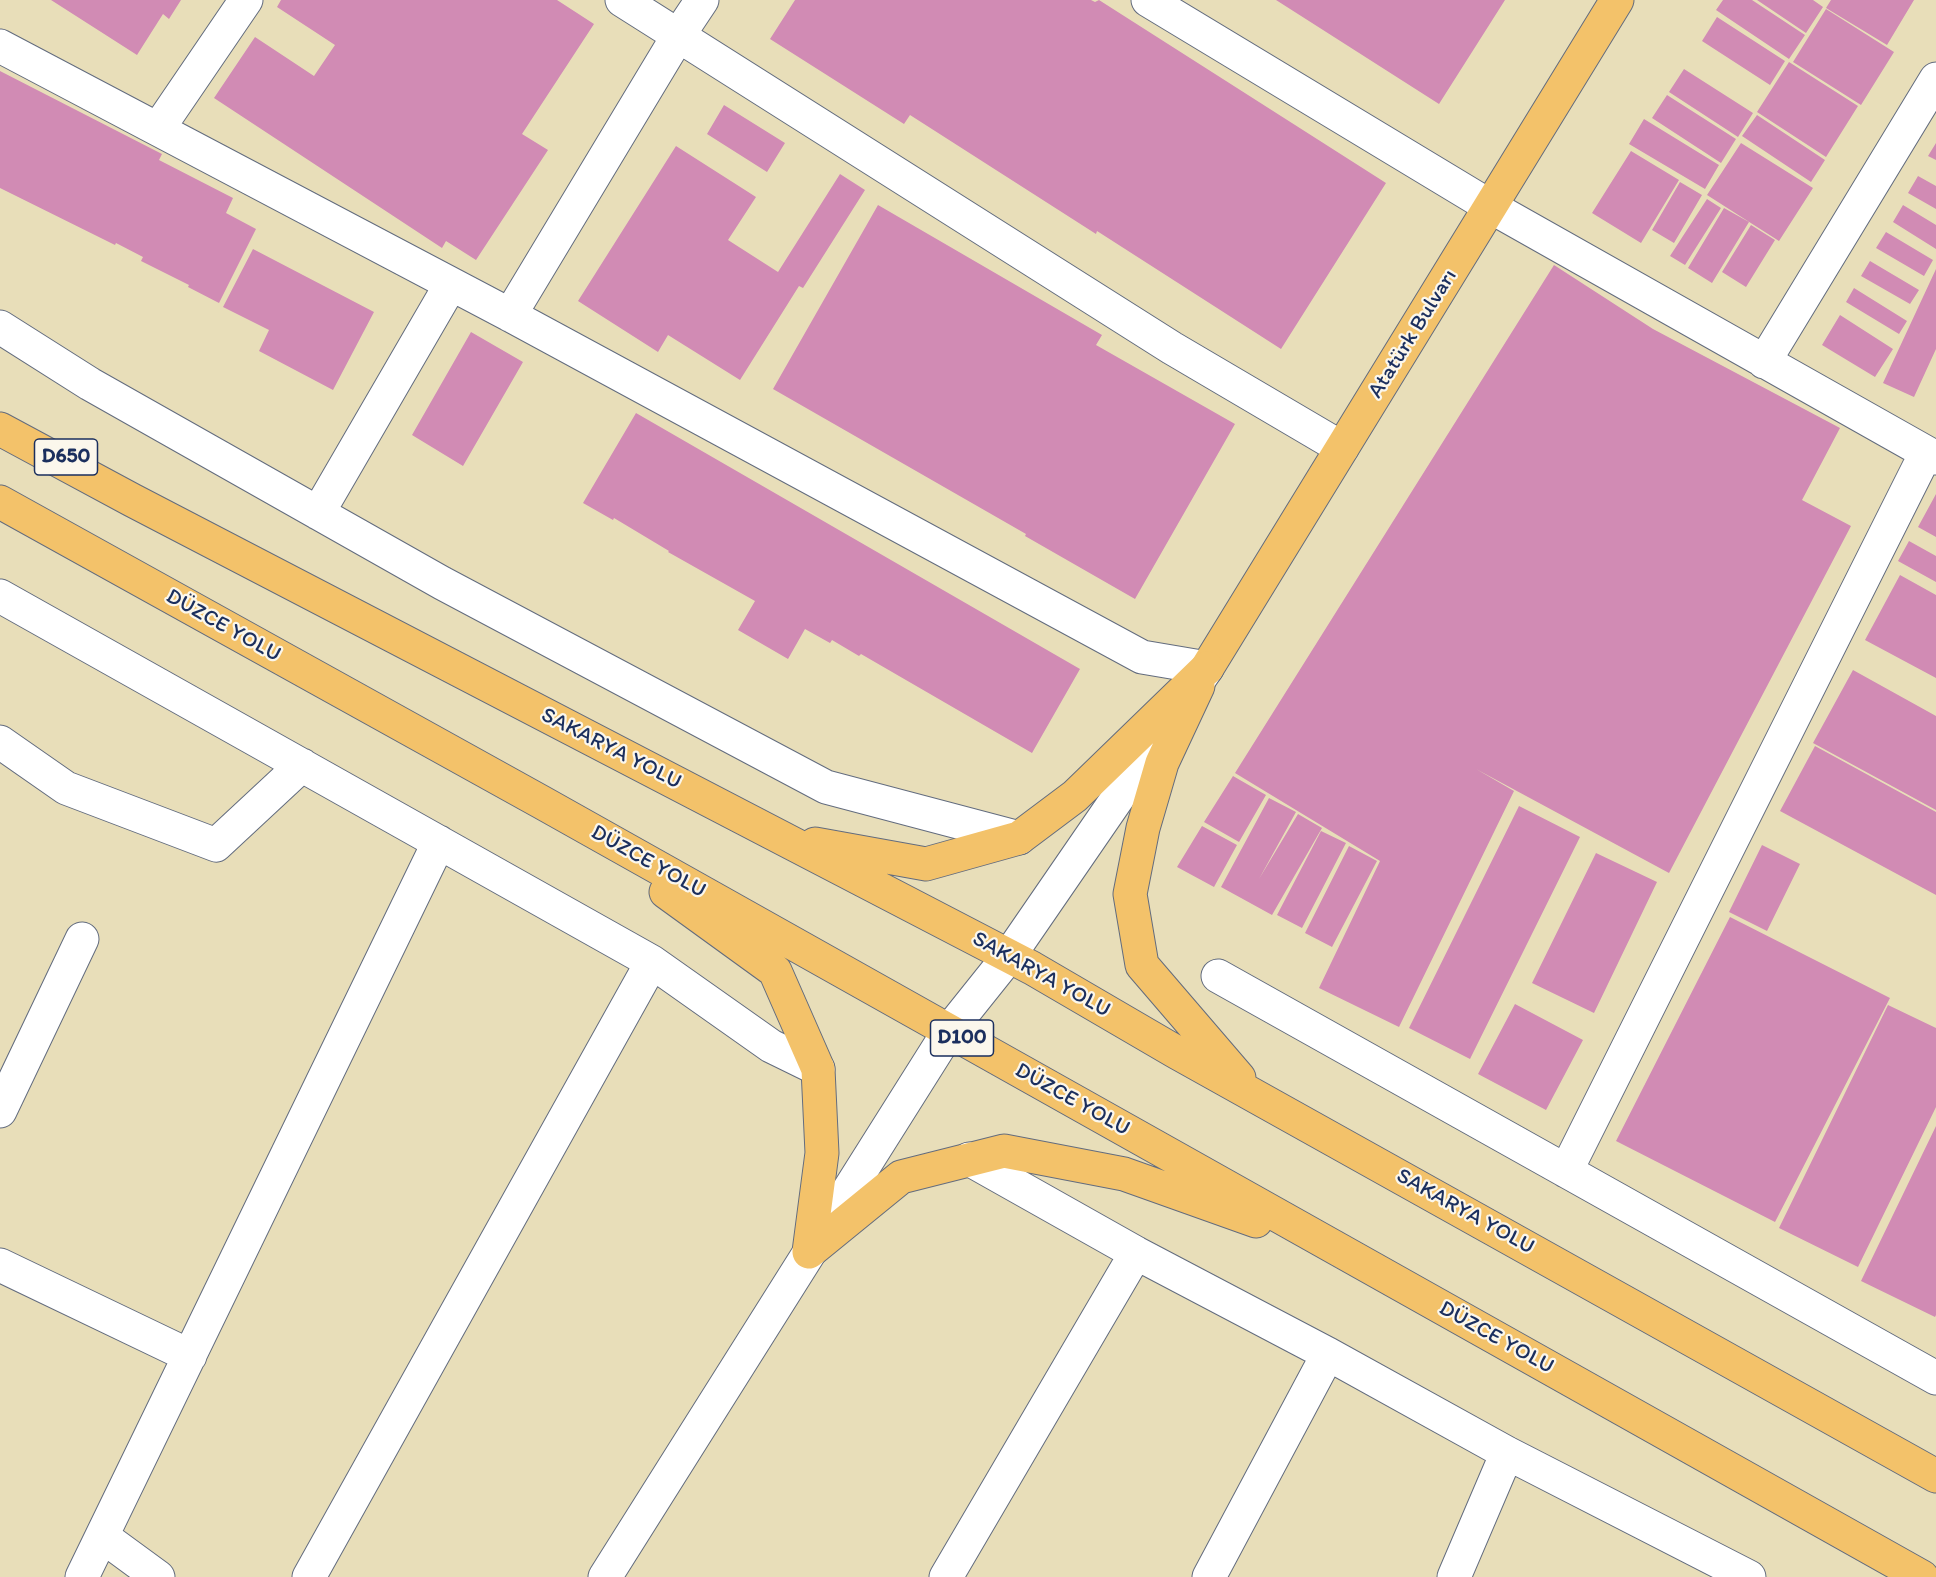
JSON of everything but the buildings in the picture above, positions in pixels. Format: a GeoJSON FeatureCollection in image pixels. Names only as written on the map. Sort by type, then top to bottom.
{"type":"FeatureCollection","features":[{"type":"Feature","properties":{"kind":"main road","name":"Atatürk Bulvarı"},"geometry":{"type":"LineString","coordinates":[[1207,668],[1617,0]]}},
{"type":"Feature","properties":{"kind":"main road","name":"D650"},"geometry":{"type":"LineString","coordinates":[[0,414],[132,500]]}},
{"type":"Feature","properties":{"kind":"main road"},"geometry":{"type":"LineString","coordinates":[[0,429],[132,500]]}},
{"type":"Feature","properties":{"kind":"main road","name":"SAKARYA YOLU"},"geometry":{"type":"LineString","coordinates":[[132,500],[1008,956],[1936,1476]]}},
{"type":"Feature","properties":{"kind":"main road","name":"DÜZCE YOLU"},"geometry":{"type":"LineString","coordinates":[[0,502],[543,803],[1922,1577]]}},
{"type":"Feature","properties":{"kind":"main road"},"geometry":{"type":"LineString","coordinates":[[783,839],[926,864],[1019,838],[1075,796],[1207,668]]}},
{"type":"Feature","properties":{"kind":"main road"},"geometry":{"type":"LineString","coordinates":[[1207,668],[1162,763],[1143,828],[1130,894],[1142,965],[1252,1093]]}},
{"type":"Feature","properties":{"kind":"main road"},"geometry":{"type":"LineString","coordinates":[[543,803],[775,971],[818,1068],[822,1153],[809,1252]]}},
{"type":"Feature","properties":{"kind":"main road"},"geometry":{"type":"LineString","coordinates":[[809,1252],[902,1177],[1004,1151],[1124,1173],[1347,1254]]}},
{"type":"Feature","properties":{"kind":"street"},"geometry":{"type":"LineString","coordinates":[[158,129],[246,0]]}},
{"type":"Feature","properties":{"kind":"street"},"geometry":{"type":"LineString","coordinates":[[622,0],[1172,348],[1342,448]]}},
{"type":"Feature","properties":{"kind":"street"},"geometry":{"type":"LineString","coordinates":[[510,315],[702,0]]}},
{"type":"Feature","properties":{"kind":"street"},"geometry":{"type":"LineString","coordinates":[[1148,0],[1491,207],[1931,455],[1566,1171]]}},
{"type":"Feature","properties":{"kind":"street"},"geometry":{"type":"LineString","coordinates":[[0,46],[510,315],[1142,657],[1207,668],[1008,956],[949,1031],[605,1577]]}},
{"type":"Feature","properties":{"kind":"street"},"geometry":{"type":"LineString","coordinates":[[1764,362],[1936,80]]}},
{"type":"Feature","properties":{"kind":"street"},"geometry":{"type":"LineString","coordinates":[[318,513],[451,284]]}},
{"type":"Feature","properties":{"kind":"street"},"geometry":{"type":"LineString","coordinates":[[0,327],[90,384],[442,583],[826,787],[1019,838]]}},
{"type":"Feature","properties":{"kind":"street"},"geometry":{"type":"LineString","coordinates":[[0,596],[652,962],[771,1046],[818,1068]]}},
{"type":"Feature","properties":{"kind":"street"},"geometry":{"type":"LineString","coordinates":[[0,742],[66,788],[216,845],[302,765]]}},
{"type":"Feature","properties":{"kind":"street"},"geometry":{"type":"LineString","coordinates":[[82,1577],[439,842]]}},
{"type":"Feature","properties":{"kind":"street"},"geometry":{"type":"LineString","coordinates":[[0,1111],[82,939]]}},
{"type":"Feature","properties":{"kind":"street"},"geometry":{"type":"LineString","coordinates":[[309,1577],[652,962]]}},
{"type":"Feature","properties":{"kind":"street"},"geometry":{"type":"LineString","coordinates":[[1218,976],[1936,1378]]}},
{"type":"Feature","properties":{"kind":"street"},"geometry":{"type":"LineString","coordinates":[[969,1159],[1136,1253],[1328,1354],[1507,1453],[1749,1577]]}},
{"type":"Feature","properties":{"kind":"street"},"geometry":{"type":"LineString","coordinates":[[946,1577],[1136,1253]]}},
{"type":"Feature","properties":{"kind":"street"},"geometry":{"type":"LineString","coordinates":[[0,1265],[190,1356]]}},
{"type":"Feature","properties":{"kind":"street"},"geometry":{"type":"LineString","coordinates":[[1209,1577],[1328,1354]]}},
{"type":"Feature","properties":{"kind":"street"},"geometry":{"type":"LineString","coordinates":[[1454,1577],[1507,1453]]}},
{"type":"Feature","properties":{"kind":"street"},"geometry":{"type":"LineString","coordinates":[[102,1536],[158,1577]]}}]}
